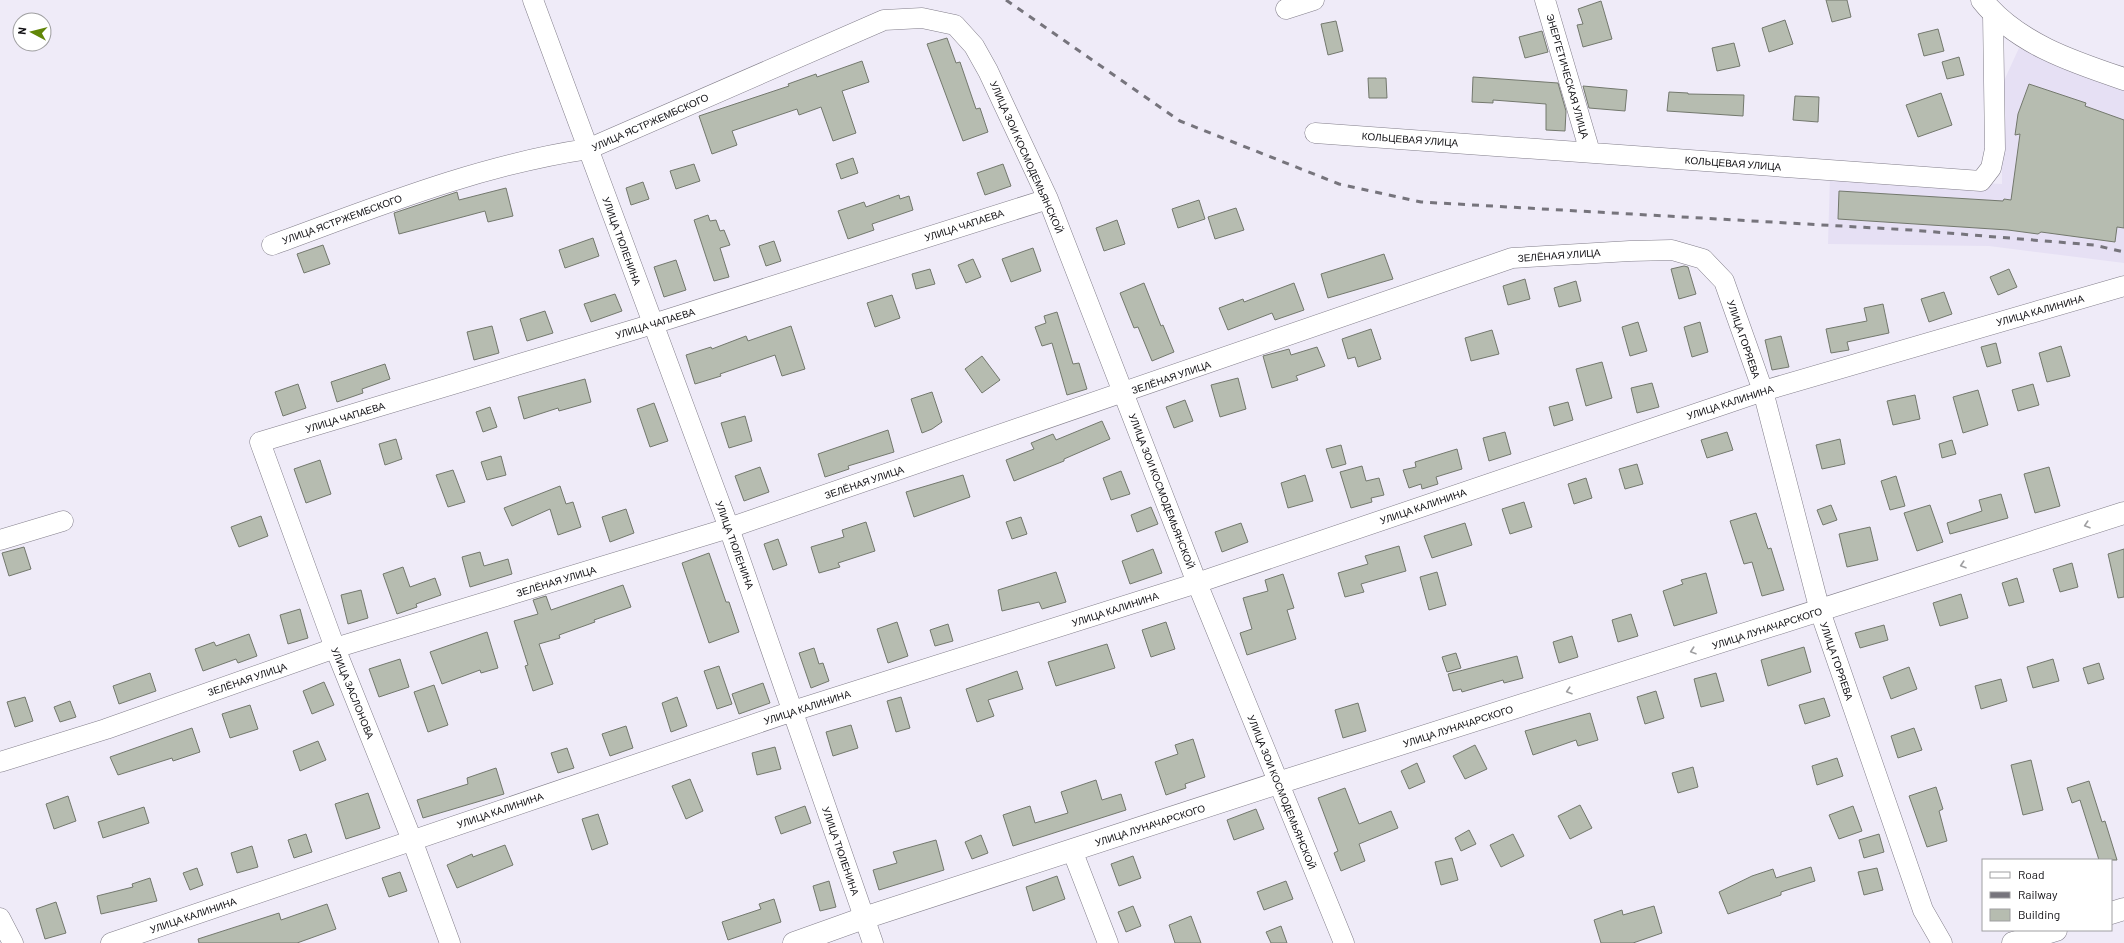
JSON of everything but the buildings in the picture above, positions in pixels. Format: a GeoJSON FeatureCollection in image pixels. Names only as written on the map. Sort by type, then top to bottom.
{"type":"FeatureCollection","features":[{"type":"Feature","properties":{"kind":"main road"},"geometry":{"type":"LineString","coordinates":[[1988,7],[2038,46],[2124,79]]}},
{"type":"Feature","properties":{"kind":"main road","name":"УЛИЦА ЛУНАЧАРСКОГО"},"geometry":{"type":"LineString","coordinates":[[794,943],[864,918],[1278,783],[2124,513]]}},
{"type":"Feature","properties":{"kind":"main road"},"geometry":{"type":"LineString","coordinates":[[2112,913],[2124,909]]}},
{"type":"Feature","properties":{"kind":"main road"},"geometry":{"type":"LineString","coordinates":[[2014,943],[2053,931]]}},
{"type":"Feature","properties":{"kind":"street","name":"УЛИЦА ТЮЛЕНИНА"},"geometry":{"type":"LineString","coordinates":[[533,0],[729,528],[873,943]]}},
{"type":"Feature","properties":{"kind":"street"},"geometry":{"type":"LineString","coordinates":[[1286,9],[1314,0]]}},
{"type":"Feature","properties":{"kind":"street","name":"ЭНЕРГЕТИЧЕСКАЯ УЛИЦА"},"geometry":{"type":"LineString","coordinates":[[1545,0],[1590,152]]}},
{"type":"Feature","properties":{"kind":"street","name":"КОЛЬЦЕВАЯ УЛИЦА"},"geometry":{"type":"LineString","coordinates":[[1315,133],[1980,181],[1991,168],[1995,149],[1988,7]]}},
{"type":"Feature","properties":{"kind":"street","name":"УЛИЦА ЯСТРЖЕМБСКОГО"},"geometry":{"type":"LineString","coordinates":[[272,245],[429,188],[508,164],[546,155],[588,150],[884,20],[922,18],[955,25]]}},
{"type":"Feature","properties":{"kind":"street","name":"УЛИЦА ЗОИ КОСМОДЕМЬЯНСКОЙ"},"geometry":{"type":"LineString","coordinates":[[955,25],[974,46],[988,71],[1048,199],[1197,583],[1344,943]]}},
{"type":"Feature","properties":{"kind":"street","name":"УЛИЦА ЧАПАЕВА"},"geometry":{"type":"LineString","coordinates":[[260,442],[653,324],[1048,199]]}},
{"type":"Feature","properties":{"kind":"street","name":"ЗЕЛЁНАЯ УЛИЦА"},"geometry":{"type":"LineString","coordinates":[[0,762],[106,729],[335,648],[729,528],[1512,258],[1630,250],[1672,250],[1703,259],[1724,281]]}},
{"type":"Feature","properties":{"kind":"street","name":"УЛИЦА ГОРЯЕВА"},"geometry":{"type":"LineString","coordinates":[[1724,281],[1762,391],[1820,611],[1923,910],[1942,943]]}},
{"type":"Feature","properties":{"kind":"street","name":"УЛИЦА КАЛИНИНА"},"geometry":{"type":"LineString","coordinates":[[110,943],[793,711],[1197,583],[1762,391],[2124,286]]}},
{"type":"Feature","properties":{"kind":"street","name":"УЛИЦА ЗАСЛОНОВА"},"geometry":{"type":"LineString","coordinates":[[260,442],[335,648],[412,840],[450,943]]}},
{"type":"Feature","properties":{"kind":"street"},"geometry":{"type":"LineString","coordinates":[[0,540],[63,521]]}},
{"type":"Feature","properties":{"kind":"street"},"geometry":{"type":"LineString","coordinates":[[1072,850],[1108,943]]}},
{"type":"Feature","properties":{"kind":"street"},"geometry":{"type":"LineString","coordinates":[[0,918],[13,943]]}},
{"type":"Feature","properties":{"kind":"shaded area"},"geometry":{"type":"Polygon","coordinates":[[[2019,48],[2124,89],[2124,263],[1989,246],[1828,244],[1830,175],[2002,184],[2002,85],[2019,48]]]}},
{"type":"Feature","properties":{"kind":"railway"},"geometry":{"type":"LineString","coordinates":[[1006,0],[1180,121],[1339,184],[1421,202],[1911,230],[2094,245],[2124,252]]}}]}
